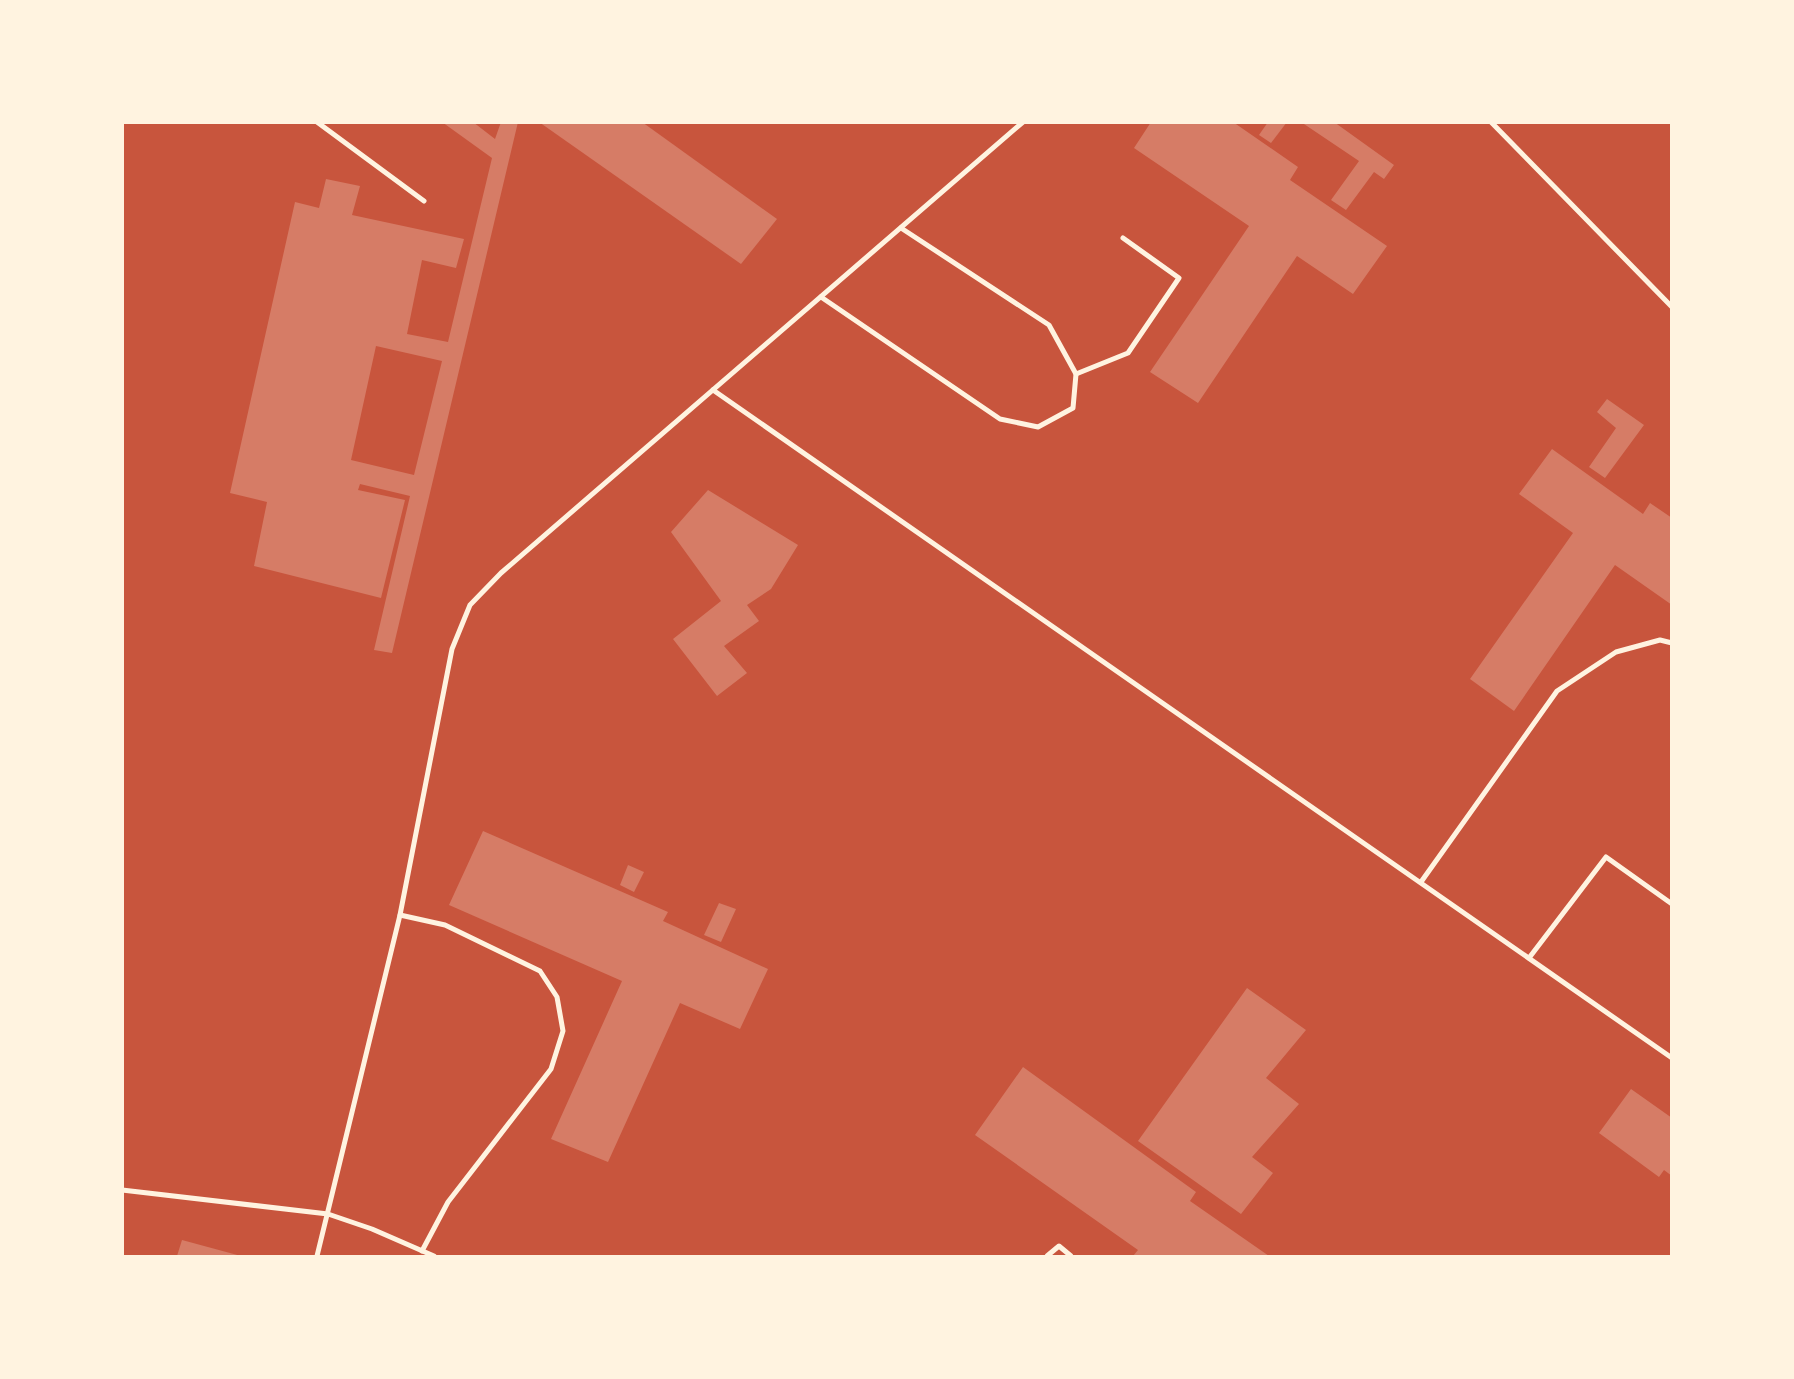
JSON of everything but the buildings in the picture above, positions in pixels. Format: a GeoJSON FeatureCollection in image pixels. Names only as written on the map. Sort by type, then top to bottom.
{"type":"FeatureCollection","features":[{"type":"Feature","properties":{"kind":"lane"},"geometry":{"type":"LineString","coordinates":[[317,122],[424,201]]}},
{"type":"Feature","properties":{"kind":"lane"},"geometry":{"type":"LineString","coordinates":[[317,1256],[400,915],[452,649],[470,605],[501,573],[1023,122]]}},
{"type":"Feature","properties":{"kind":"lane"},"geometry":{"type":"LineString","coordinates":[[1491,122],[1671,307]]}},
{"type":"Feature","properties":{"kind":"lane"},"geometry":{"type":"LineString","coordinates":[[821,297],[1000,419],[1038,427],[1073,408],[1076,373],[1049,325],[901,228]]}},
{"type":"Feature","properties":{"kind":"lane"},"geometry":{"type":"LineString","coordinates":[[1076,373],[1129,353],[1180,278],[1123,238]]}},
{"type":"Feature","properties":{"kind":"lane"},"geometry":{"type":"LineString","coordinates":[[713,390],[1671,1057]]}},
{"type":"Feature","properties":{"kind":"lane"},"geometry":{"type":"LineString","coordinates":[[1421,881],[1557,691],[1616,652],[1660,640],[1671,643]]}},
{"type":"Feature","properties":{"kind":"lane"},"geometry":{"type":"LineString","coordinates":[[1529,958],[1606,857],[1671,904]]}},
{"type":"Feature","properties":{"kind":"lane"},"geometry":{"type":"LineString","coordinates":[[400,915],[445,925],[540,971],[557,997],[564,1031],[551,1069],[448,1202],[422,1251]]}},
{"type":"Feature","properties":{"kind":"lane"},"geometry":{"type":"LineString","coordinates":[[122,1190],[328,1214],[434,1256]]}},
{"type":"Feature","properties":{"kind":"lane"},"geometry":{"type":"LineString","coordinates":[[1047,1256],[1059,1246],[1072,1256]]}}]}
